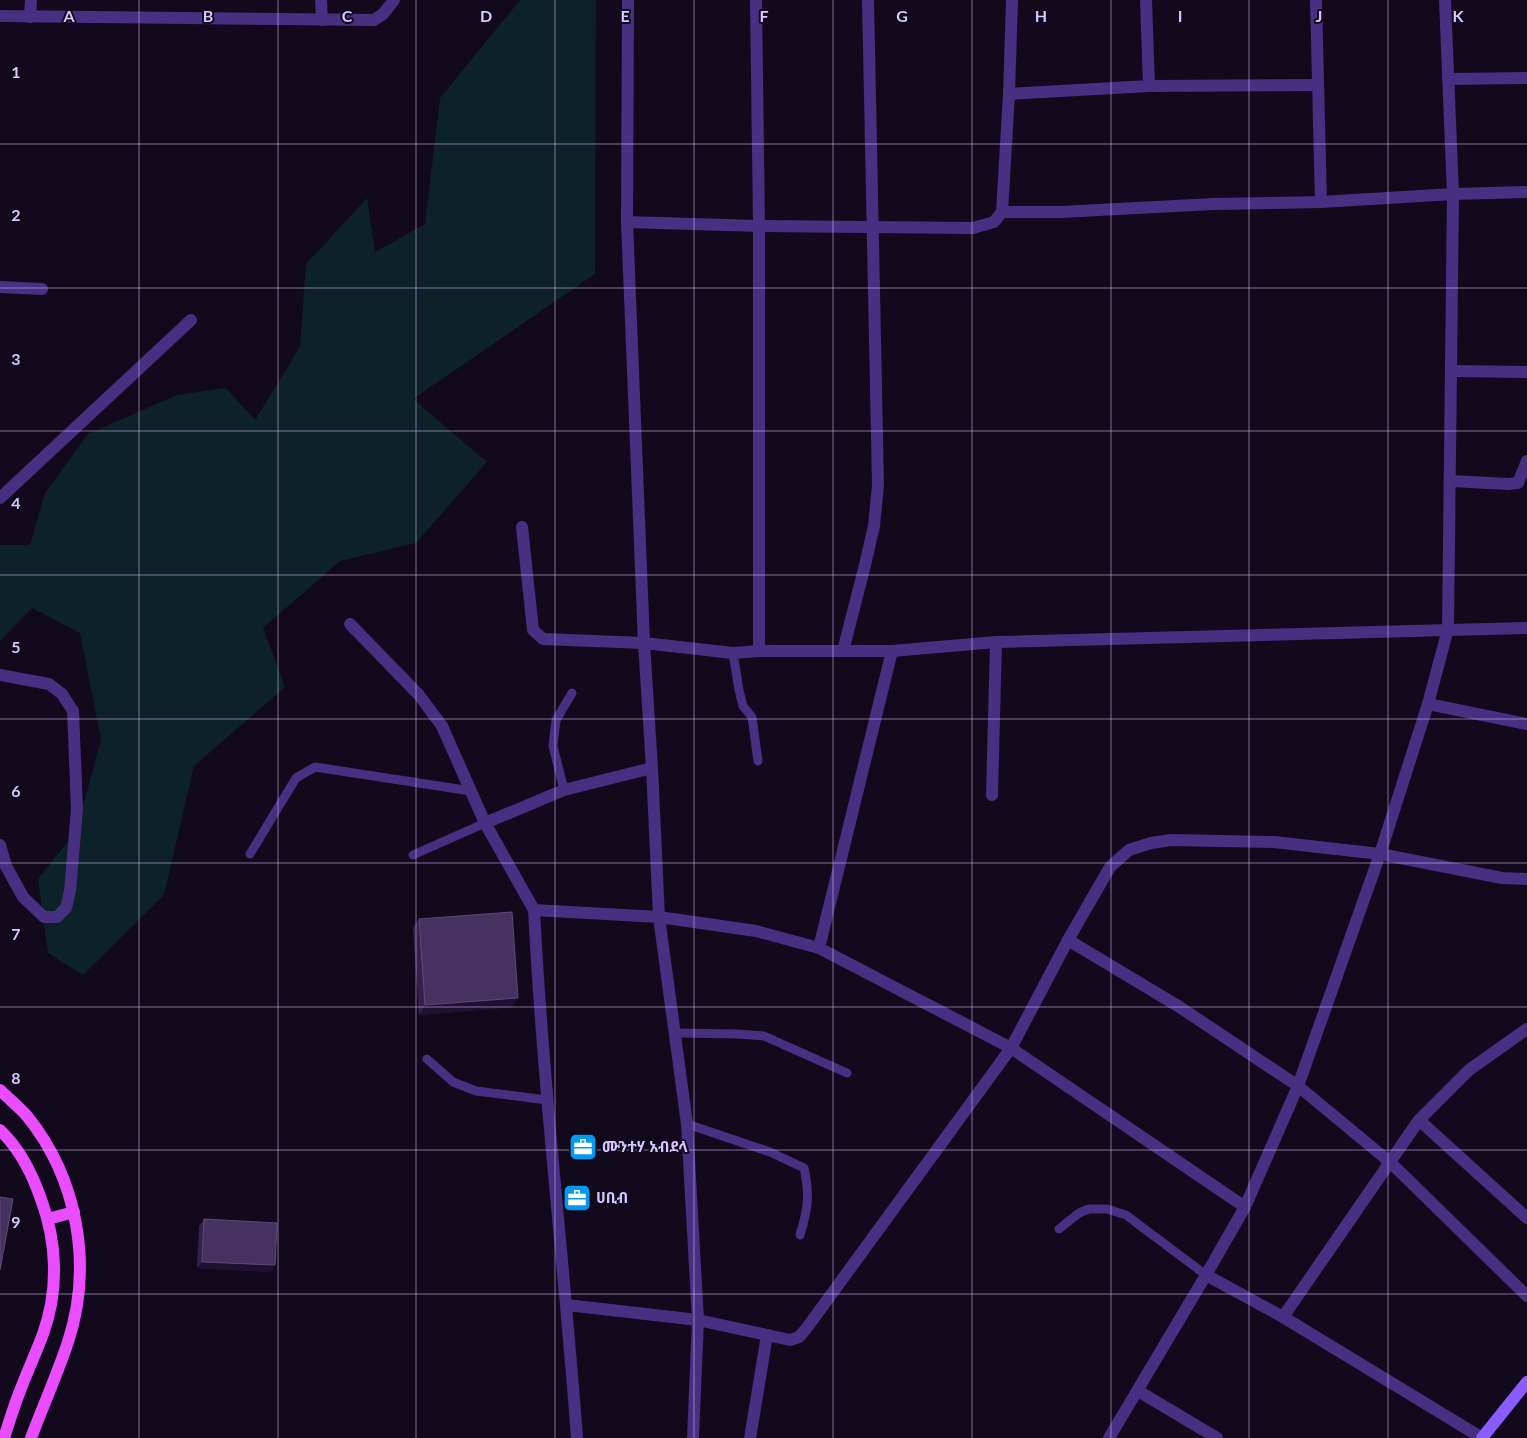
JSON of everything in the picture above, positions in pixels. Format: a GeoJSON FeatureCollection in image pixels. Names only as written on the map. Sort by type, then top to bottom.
{"type":"FeatureCollection","features":[{"type":"Feature","properties":{"kind":"main road"},"geometry":{"type":"LineString","coordinates":[[0,1090],[26,1115],[42,1137],[55,1160],[66,1185],[74,1212],[80,1252],[80,1282],[68,1342],[31,1438]]}},
{"type":"Feature","properties":{"kind":"main road"},"geometry":{"type":"LineString","coordinates":[[0,1130],[8,1138],[34,1178],[48,1219],[53,1243],[54,1269],[51,1302],[43,1333],[19,1393],[4,1438]]}},
{"type":"Feature","properties":{"kind":"main road"},"geometry":{"type":"LineString","coordinates":[[48,1219],[74,1212]]}},
{"type":"Feature","properties":{"kind":"main road"},"geometry":{"type":"LineString","coordinates":[[1482,1438],[1527,1382]]}},
{"type":"Feature","properties":{"kind":"street"},"geometry":{"type":"LineString","coordinates":[[30,16],[31,0]]}},
{"type":"Feature","properties":{"kind":"street"},"geometry":{"type":"LineString","coordinates":[[322,0],[322,20]]}},
{"type":"Feature","properties":{"kind":"street"},"geometry":{"type":"LineString","coordinates":[[0,16],[374,20],[394,0]]}},
{"type":"Feature","properties":{"kind":"street"},"geometry":{"type":"LineString","coordinates":[[628,0],[628,222],[644,642],[659,917],[687,1124],[698,1320],[693,1438]]}},
{"type":"Feature","properties":{"kind":"street"},"geometry":{"type":"LineString","coordinates":[[756,0],[759,226],[759,651]]}},
{"type":"Feature","properties":{"kind":"street"},"geometry":{"type":"LineString","coordinates":[[843,651],[874,526],[878,485],[868,0]]}},
{"type":"Feature","properties":{"kind":"street"},"geometry":{"type":"LineString","coordinates":[[628,222],[759,226],[973,228],[994,222],[1002,212],[1012,0]]}},
{"type":"Feature","properties":{"kind":"street"},"geometry":{"type":"LineString","coordinates":[[1146,0],[1149,86]]}},
{"type":"Feature","properties":{"kind":"street"},"geometry":{"type":"LineString","coordinates":[[1316,0],[1321,202]]}},
{"type":"Feature","properties":{"kind":"street"},"geometry":{"type":"LineString","coordinates":[[1109,1438],[1245,1207],[1298,1086],[1380,854],[1428,704],[1448,629],[1453,194],[1444,0]]}},
{"type":"Feature","properties":{"kind":"street"},"geometry":{"type":"LineString","coordinates":[[1448,79],[1527,78]]}},
{"type":"Feature","properties":{"kind":"street"},"geometry":{"type":"LineString","coordinates":[[1009,94],[1149,86],[1317,85]]}},
{"type":"Feature","properties":{"kind":"street"},"geometry":{"type":"LineString","coordinates":[[1002,212],[1061,212],[1527,192]]}},
{"type":"Feature","properties":{"kind":"street"},"geometry":{"type":"LineString","coordinates":[[0,288],[42,289]]}},
{"type":"Feature","properties":{"kind":"street"},"geometry":{"type":"LineString","coordinates":[[0,498],[191,320]]}},
{"type":"Feature","properties":{"kind":"street"},"geometry":{"type":"LineString","coordinates":[[1452,371],[1527,372]]}},
{"type":"Feature","properties":{"kind":"street"},"geometry":{"type":"LineString","coordinates":[[1450,481],[1518,483],[1527,461]]}},
{"type":"Feature","properties":{"kind":"street"},"geometry":{"type":"LineString","coordinates":[[522,528],[533,630],[543,639],[644,642],[733,653],[759,651],[892,651],[996,642],[1527,628]]}},
{"type":"Feature","properties":{"kind":"street"},"geometry":{"type":"LineString","coordinates":[[350,624],[419,695],[442,726],[484,823],[534,910],[539,1008],[567,1305],[577,1438]]}},
{"type":"Feature","properties":{"kind":"street"},"geometry":{"type":"LineString","coordinates":[[992,795],[996,642]]}},
{"type":"Feature","properties":{"kind":"street"},"geometry":{"type":"LineString","coordinates":[[819,948],[892,651]]}},
{"type":"Feature","properties":{"kind":"street"},"geometry":{"type":"LineString","coordinates":[[0,674],[50,684],[62,694],[73,711],[78,809],[70,891],[66,908],[57,917],[44,917],[23,897],[6,866],[0,845]]}},
{"type":"Feature","properties":{"kind":"street"},"geometry":{"type":"LineString","coordinates":[[1428,704],[1527,724]]}},
{"type":"Feature","properties":{"kind":"street"},"geometry":{"type":"LineString","coordinates":[[484,823],[564,790],[652,768]]}},
{"type":"Feature","properties":{"kind":"street"},"geometry":{"type":"LineString","coordinates":[[567,1305],[698,1320],[790,1340],[799,1337],[1011,1048],[1068,940],[1110,867],[1129,850],[1151,842],[1171,840],[1247,840],[1380,854],[1502,878],[1527,879]]}},
{"type":"Feature","properties":{"kind":"street"},"geometry":{"type":"LineString","coordinates":[[534,910],[659,917],[756,931],[819,948],[1011,1048],[1245,1207]]}},
{"type":"Feature","properties":{"kind":"street"},"geometry":{"type":"LineString","coordinates":[[1068,940],[1178,1006],[1298,1086],[1391,1163],[1527,1296]]}},
{"type":"Feature","properties":{"kind":"street"},"geometry":{"type":"LineString","coordinates":[[1283,1318],[1419,1120],[1470,1070],[1527,1029]]}},
{"type":"Feature","properties":{"kind":"street"},"geometry":{"type":"LineString","coordinates":[[1419,1120],[1527,1218]]}},
{"type":"Feature","properties":{"kind":"street"},"geometry":{"type":"LineString","coordinates":[[1206,1276],[1283,1318],[1482,1438]]}},
{"type":"Feature","properties":{"kind":"street"},"geometry":{"type":"LineString","coordinates":[[750,1438],[767,1335]]}},
{"type":"Feature","properties":{"kind":"street"},"geometry":{"type":"LineString","coordinates":[[1138,1391],[1217,1438]]}},
{"type":"Feature","properties":{"kind":"lane"},"geometry":{"type":"LineString","coordinates":[[733,653],[743,706],[752,717],[758,761]]}},
{"type":"Feature","properties":{"kind":"lane"},"geometry":{"type":"LineString","coordinates":[[564,790],[554,746],[556,720],[572,694]]}},
{"type":"Feature","properties":{"kind":"lane"},"geometry":{"type":"LineString","coordinates":[[250,854],[296,778],[315,767],[470,791]]}},
{"type":"Feature","properties":{"kind":"lane"},"geometry":{"type":"LineString","coordinates":[[413,855],[484,823]]}},
{"type":"Feature","properties":{"kind":"lane"},"geometry":{"type":"LineString","coordinates":[[676,1033],[764,1036],[847,1072]]}},
{"type":"Feature","properties":{"kind":"lane"},"geometry":{"type":"LineString","coordinates":[[427,1059],[454,1082],[476,1091],[547,1100]]}},
{"type":"Feature","properties":{"kind":"lane"},"geometry":{"type":"LineString","coordinates":[[687,1124],[770,1152],[804,1168],[808,1185],[808,1210],[800,1235]]}},
{"type":"Feature","properties":{"kind":"lane"},"geometry":{"type":"LineString","coordinates":[[1059,1229],[1079,1213],[1089,1209],[1107,1209],[1126,1216],[1206,1276]]}},
{"type":"Feature","properties":{"kind":"shaded area"},"geometry":{"type":"Polygon","coordinates":[[[520,0],[596,0],[595,274],[413,399],[487,462],[416,543],[340,561],[263,628],[285,687],[194,766],[164,895],[83,975],[48,953],[38,879],[76,831],[101,740],[80,633],[32,608],[0,641],[0,545],[30,545],[45,493],[88,434],[177,395],[226,388],[255,420],[300,347],[306,264],[367,198],[375,252],[425,224],[440,98],[520,0]]]}},
{"type":"Feature","properties":{"kind":"building"},"geometry":{"type":"Polygon","coordinates":[[[512,912],[518,998],[425,1005],[419,919],[512,912]]]}},
{"type":"Feature","properties":{"kind":"building"},"geometry":{"type":"Polygon","coordinates":[[[0,1197],[13,1199],[0,1270],[0,1197]]]}},
{"type":"Feature","properties":{"kind":"building"},"geometry":{"type":"Polygon","coordinates":[[[204,1219],[277,1223],[275,1265],[202,1262],[204,1219]]]}},
{"type":"Feature","properties":{"kind":"place","name":"ሙንተሃ አብደላ"},"geometry":{"type":"Point","coordinates":[583,1147]}},
{"type":"Feature","properties":{"kind":"place","name":"ሀቢብ"},"geometry":{"type":"Point","coordinates":[577,1198]}}]}
